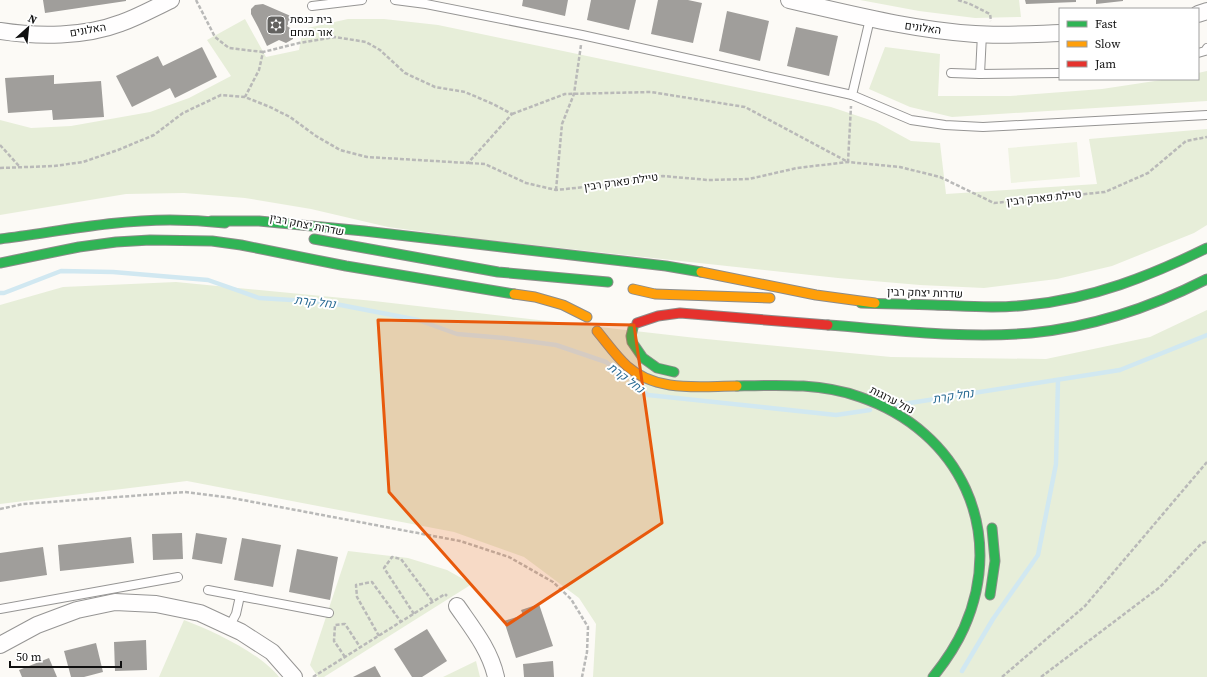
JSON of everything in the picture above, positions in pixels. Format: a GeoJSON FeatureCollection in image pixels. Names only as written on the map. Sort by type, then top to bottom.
{"type":"FeatureCollection","features":[{"type":"Feature","properties":{"kind":"main road","name":"שדרות יצחק רבין"},"geometry":{"type":"LineString","coordinates":[[0,239],[144,221],[211,221],[279,232]]}},
{"type":"Feature","properties":{"kind":"main road"},"geometry":{"type":"LineString","coordinates":[[211,221],[259,221],[666,266],[816,295],[875,303]]}},
{"type":"Feature","properties":{"kind":"main road","name":"שדרות יצחק רבין"},"geometry":{"type":"LineString","coordinates":[[302,237],[440,263],[498,272],[621,284],[655,294],[741,296],[875,303],[1005,306],[1039,304],[1076,298],[1139,280],[1174,265],[1207,248]]}},
{"type":"Feature","properties":{"kind":"main road","name":"נחל ערוגות"},"geometry":{"type":"LineString","coordinates":[[0,263],[79,247],[116,242],[150,240],[212,241],[249,246],[346,266],[535,297],[586,312],[591,325],[623,363],[630,369],[651,381],[687,387],[795,386],[829,389],[862,398],[890,410],[920,429],[933,440],[946,455],[957,471],[971,500],[976,517],[980,551],[977,586],[968,619],[953,650],[933,677]]}},
{"type":"Feature","properties":{"kind":"main road"},"geometry":{"type":"LineString","coordinates":[[597,331],[605,335],[619,336],[654,316],[680,313],[924,332],[983,334],[1042,332],[1082,326],[1148,306],[1207,280]]}},
{"type":"Feature","properties":{"kind":"main road"},"geometry":{"type":"LineString","coordinates":[[592,291],[599,285],[621,284],[638,297],[640,306],[631,337],[632,344],[641,357],[657,368],[685,373]]}},
{"type":"Feature","properties":{"kind":"main road"},"geometry":{"type":"LineString","coordinates":[[988,601],[995,561],[991,517]]}},
{"type":"Feature","properties":{"kind":"street","name":"האלונים"},"geometry":{"type":"LineString","coordinates":[[0,31],[22,34],[54,35],[90,31],[120,24],[170,0]]}},
{"type":"Feature","properties":{"kind":"street","name":"האלונים"},"geometry":{"type":"LineString","coordinates":[[789,0],[870,19],[927,29],[988,34],[1059,33]]}},
{"type":"Feature","properties":{"kind":"street"},"geometry":{"type":"LineString","coordinates":[[0,645],[37,625],[78,610],[115,602],[156,604],[200,613],[240,632],[272,652],[294,677]]}},
{"type":"Feature","properties":{"kind":"street"},"geometry":{"type":"LineString","coordinates":[[457,606],[480,639],[493,664],[496,677]]}},
{"type":"Feature","properties":{"kind":"lane"},"geometry":{"type":"LineString","coordinates":[[312,6],[362,0]]}},
{"type":"Feature","properties":{"kind":"lane"},"geometry":{"type":"LineString","coordinates":[[395,0],[426,4],[582,35],[852,96],[911,120],[960,126],[983,127],[1207,115]]}},
{"type":"Feature","properties":{"kind":"lane"},"geometry":{"type":"LineString","coordinates":[[852,96],[870,19]]}},
{"type":"Feature","properties":{"kind":"lane"},"geometry":{"type":"LineString","coordinates":[[980,74],[988,34]]}},
{"type":"Feature","properties":{"kind":"lane"},"geometry":{"type":"LineString","coordinates":[[951,73],[1059,73]]}},
{"type":"Feature","properties":{"kind":"lane"},"geometry":{"type":"LineString","coordinates":[[0,609],[178,577]]}},
{"type":"Feature","properties":{"kind":"lane"},"geometry":{"type":"LineString","coordinates":[[208,590],[329,613]]}},
{"type":"Feature","properties":{"kind":"lane"},"geometry":{"type":"LineString","coordinates":[[229,627],[236,614],[240,596]]}},
{"type":"Feature","properties":{"kind":"path"},"geometry":{"type":"LineString","coordinates":[[196,0],[214,37],[229,48],[263,52],[299,43],[334,37],[366,42],[380,50],[405,73],[436,86],[465,92],[512,114],[468,164]]}},
{"type":"Feature","properties":{"kind":"path"},"geometry":{"type":"LineString","coordinates":[[958,0],[990,14],[988,34]]}},
{"type":"Feature","properties":{"kind":"path"},"geometry":{"type":"LineString","coordinates":[[556,190],[562,124],[574,94],[582,35]]}},
{"type":"Feature","properties":{"kind":"path"},"geometry":{"type":"LineString","coordinates":[[245,96],[259,70],[263,52]]}},
{"type":"Feature","properties":{"kind":"path","name":"טיילת פארק רבין"},"geometry":{"type":"LineString","coordinates":[[512,114],[565,94],[651,92],[745,107],[848,162]]}},
{"type":"Feature","properties":{"kind":"path","name":"טיילת פארק רבין"},"geometry":{"type":"LineString","coordinates":[[0,168],[54,166],[83,162],[118,150],[154,135],[183,113],[220,95],[245,96],[270,106],[290,117],[316,136],[340,150],[367,157],[486,164],[526,183],[556,190],[614,184],[663,176],[708,180],[749,179],[797,168],[848,162],[900,167],[940,177],[994,203],[1105,192],[1148,173],[1186,141],[1207,138]]}},
{"type":"Feature","properties":{"kind":"path"},"geometry":{"type":"LineString","coordinates":[[848,162],[852,96]]}},
{"type":"Feature","properties":{"kind":"path"},"geometry":{"type":"LineString","coordinates":[[0,144],[19,167]]}},
{"type":"Feature","properties":{"kind":"path"},"geometry":{"type":"LineString","coordinates":[[1002,677],[1085,606],[1207,462]]}},
{"type":"Feature","properties":{"kind":"path"},"geometry":{"type":"LineString","coordinates":[[0,509],[23,504],[185,492],[232,498],[460,541],[509,557],[552,582],[571,599],[588,627],[587,652],[582,677]]}},
{"type":"Feature","properties":{"kind":"path"},"geometry":{"type":"LineString","coordinates":[[1040,677],[1160,587],[1201,544],[1207,541]]}},
{"type":"Feature","properties":{"kind":"path"},"geometry":{"type":"LineString","coordinates":[[414,614],[384,568],[392,557],[401,559],[433,602]]}},
{"type":"Feature","properties":{"kind":"path"},"geometry":{"type":"LineString","coordinates":[[379,636],[357,597],[356,585],[372,582],[401,622]]}},
{"type":"Feature","properties":{"kind":"path"},"geometry":{"type":"LineString","coordinates":[[312,677],[445,594],[457,606]]}},
{"type":"Feature","properties":{"kind":"path"},"geometry":{"type":"LineString","coordinates":[[345,657],[334,641],[335,625],[345,624],[360,647]]}},
{"type":"Feature","properties":{"kind":"highlighted area"},"geometry":{"type":"Polygon","coordinates":[[[378,320],[634,325],[662,523],[507,625],[389,492],[378,320]]]}},
{"type":"Feature","properties":{"kind":"green space"},"geometry":{"type":"Polygon","coordinates":[[[860,0],[1019,0],[1021,17],[975,18],[919,11],[860,0]]]}},
{"type":"Feature","properties":{"kind":"green space"},"geometry":{"type":"Polygon","coordinates":[[[245,19],[266,57],[299,50],[303,29],[348,19],[384,19],[438,25],[831,107],[876,122],[911,141],[940,143],[946,194],[1097,184],[1089,139],[1207,129],[1207,225],[1194,233],[1112,266],[1057,279],[984,288],[920,285],[838,278],[477,239],[388,227],[311,209],[245,198],[184,193],[126,194],[0,215],[0,120],[31,128],[71,126],[150,112],[189,98],[231,76],[207,40],[245,19]]]}},
{"type":"Feature","properties":{"kind":"green space"},"geometry":{"type":"Polygon","coordinates":[[[885,47],[940,54],[938,96],[1010,96],[1102,89],[1161,80],[1199,80],[1199,73],[1207,71],[1207,101],[952,117],[910,107],[869,89],[885,47]]]}},
{"type":"Feature","properties":{"kind":"green space"},"geometry":{"type":"Polygon","coordinates":[[[1077,142],[1080,177],[1011,183],[1008,148],[1077,142]]]}},
{"type":"Feature","properties":{"kind":"green space"},"geometry":{"type":"Polygon","coordinates":[[[176,282],[374,301],[696,338],[891,357],[1046,359],[1150,337],[1207,310],[1207,677],[593,677],[596,624],[579,598],[524,557],[454,532],[187,481],[0,504],[0,305],[63,287],[176,282]]]}},
{"type":"Feature","properties":{"kind":"green space"},"geometry":{"type":"Polygon","coordinates":[[[348,551],[408,558],[447,570],[472,584],[324,677],[318,677],[310,665],[348,551]]]}},
{"type":"Feature","properties":{"kind":"green space"},"geometry":{"type":"Polygon","coordinates":[[[184,620],[208,630],[248,651],[271,668],[279,677],[159,677],[184,620]]]}},
{"type":"Feature","properties":{"kind":"green space"},"geometry":{"type":"Polygon","coordinates":[[[476,661],[480,677],[443,677],[476,661]]]}},
{"type":"Feature","properties":{"kind":"building"},"geometry":{"type":"Polygon","coordinates":[[[43,0],[126,0],[126,1],[45,13],[43,0]]]}},
{"type":"Feature","properties":{"kind":"building"},"geometry":{"type":"Polygon","coordinates":[[[523,0],[568,0],[565,16],[522,6],[523,0]]]}},
{"type":"Feature","properties":{"kind":"building"},"geometry":{"type":"Polygon","coordinates":[[[591,0],[636,0],[629,30],[587,20],[591,0]]]}},
{"type":"Feature","properties":{"kind":"building"},"geometry":{"type":"Polygon","coordinates":[[[658,0],[688,0],[702,3],[693,43],[651,34],[658,0]]]}},
{"type":"Feature","properties":{"kind":"building"},"geometry":{"type":"Polygon","coordinates":[[[1025,0],[1076,0],[1076,2],[1026,4],[1025,0]]]}},
{"type":"Feature","properties":{"kind":"building"},"geometry":{"type":"Polygon","coordinates":[[[1096,0],[1123,0],[1123,1],[1096,4],[1096,0]]]}},
{"type":"Feature","properties":{"kind":"building"},"geometry":{"type":"Polygon","coordinates":[[[263,4],[293,17],[287,26],[293,30],[293,39],[286,43],[279,40],[267,46],[251,14],[251,9],[255,5],[263,4]]]}},
{"type":"Feature","properties":{"kind":"building"},"geometry":{"type":"Polygon","coordinates":[[[727,11],[769,21],[760,61],[719,51],[727,11]]]}},
{"type":"Feature","properties":{"kind":"building"},"geometry":{"type":"Polygon","coordinates":[[[796,27],[838,36],[829,76],[787,66],[796,27]]]}},
{"type":"Feature","properties":{"kind":"building"},"geometry":{"type":"Polygon","coordinates":[[[202,47],[217,77],[175,98],[170,88],[132,107],[116,76],[158,56],[163,66],[202,47]]]}},
{"type":"Feature","properties":{"kind":"building"},"geometry":{"type":"Polygon","coordinates":[[[54,75],[54,84],[101,81],[104,117],[53,120],[52,110],[8,113],[5,78],[54,75]]]}},
{"type":"Feature","properties":{"kind":"building"},"geometry":{"type":"Polygon","coordinates":[[[182,533],[183,559],[153,560],[152,534],[182,533]]]}},
{"type":"Feature","properties":{"kind":"building"},"geometry":{"type":"Polygon","coordinates":[[[196,533],[227,538],[222,564],[192,559],[196,533]]]}},
{"type":"Feature","properties":{"kind":"building"},"geometry":{"type":"Polygon","coordinates":[[[131,537],[134,563],[60,571],[58,545],[131,537]]]}},
{"type":"Feature","properties":{"kind":"building"},"geometry":{"type":"Polygon","coordinates":[[[242,538],[281,545],[273,587],[234,580],[242,538]]]}},
{"type":"Feature","properties":{"kind":"building"},"geometry":{"type":"Polygon","coordinates":[[[43,547],[47,575],[0,582],[0,553],[43,547]]]}},
{"type":"Feature","properties":{"kind":"building"},"geometry":{"type":"Polygon","coordinates":[[[297,549],[338,557],[330,600],[289,592],[297,549]]]}},
{"type":"Feature","properties":{"kind":"building"},"geometry":{"type":"Polygon","coordinates":[[[539,604],[553,646],[516,658],[504,621],[523,615],[521,610],[539,604]]]}},
{"type":"Feature","properties":{"kind":"building"},"geometry":{"type":"Polygon","coordinates":[[[427,629],[447,661],[422,677],[412,677],[394,649],[427,629]]]}},
{"type":"Feature","properties":{"kind":"building"},"geometry":{"type":"Polygon","coordinates":[[[146,640],[147,670],[115,671],[114,642],[146,640]]]}},
{"type":"Feature","properties":{"kind":"building"},"geometry":{"type":"Polygon","coordinates":[[[96,643],[103,672],[84,677],[71,677],[64,651],[96,643]]]}},
{"type":"Feature","properties":{"kind":"building"},"geometry":{"type":"Polygon","coordinates":[[[49,658],[57,677],[22,677],[19,670],[49,658]]]}},
{"type":"Feature","properties":{"kind":"building"},"geometry":{"type":"Polygon","coordinates":[[[553,661],[554,677],[524,677],[523,664],[553,661]]]}},
{"type":"Feature","properties":{"kind":"building"},"geometry":{"type":"Polygon","coordinates":[[[375,666],[381,677],[353,677],[375,666]]]}},
{"type":"Feature","properties":{"kind":"waterway","name":"נחל קרת"},"geometry":{"type":"LineString","coordinates":[[0,293],[4,293],[61,271],[113,272],[208,280],[259,298],[325,302],[418,320],[457,334],[504,338],[556,345],[606,362],[616,370]]}},
{"type":"Feature","properties":{"kind":"waterway","name":"נחל קרת"},"geometry":{"type":"LineString","coordinates":[[897,405],[1120,370],[1207,335]]}},
{"type":"Feature","properties":{"kind":"waterway"},"geometry":{"type":"LineString","coordinates":[[962,671],[993,619],[1038,555],[1056,464],[1058,380]]}},
{"type":"Feature","properties":{"kind":"waterway","name":"נחל קרת"},"geometry":{"type":"LineString","coordinates":[[631,382],[648,395],[836,415],[870,410]]}},
{"type":"Feature","properties":{"kind":"traffic: fast"},"geometry":{"type":"LineString","coordinates":[[0,239],[127,222],[177,220],[225,223]]}},
{"type":"Feature","properties":{"kind":"traffic: fast"},"geometry":{"type":"LineString","coordinates":[[211,221],[259,221],[364,231],[666,266],[701,272]]}},
{"type":"Feature","properties":{"kind":"traffic: fast"},"geometry":{"type":"LineString","coordinates":[[314,239],[498,272],[608,282]]}},
{"type":"Feature","properties":{"kind":"traffic: fast"},"geometry":{"type":"LineString","coordinates":[[0,263],[79,247],[116,242],[150,240],[212,241],[241,245],[346,266],[514,294]]}},
{"type":"Feature","properties":{"kind":"traffic: fast"},"geometry":{"type":"LineString","coordinates":[[861,303],[993,307],[1052,302],[1075,298],[1120,285],[1164,268],[1207,248]]}},
{"type":"Feature","properties":{"kind":"traffic: fast"},"geometry":{"type":"LineString","coordinates":[[828,325],[980,335],[1031,333],[1077,326],[1122,314],[1165,298],[1207,279]]}},
{"type":"Feature","properties":{"kind":"traffic: fast"},"geometry":{"type":"LineString","coordinates":[[633,328],[631,336],[632,342],[643,358],[657,368],[674,372]]}},
{"type":"Feature","properties":{"kind":"traffic: fast"},"geometry":{"type":"LineString","coordinates":[[737,386],[784,385],[815,387],[845,392],[860,397],[895,413],[924,434],[948,459],[966,489],[976,521],[980,556],[976,592],[964,628],[950,654],[933,677]]}},
{"type":"Feature","properties":{"kind":"traffic: fast"},"geometry":{"type":"LineString","coordinates":[[990,595],[995,561],[992,528]]}},
{"type":"Feature","properties":{"kind":"traffic: slow"},"geometry":{"type":"LineString","coordinates":[[701,272],[816,295],[875,303]]}},
{"type":"Feature","properties":{"kind":"traffic: slow"},"geometry":{"type":"LineString","coordinates":[[633,289],[655,294],[770,298]]}},
{"type":"Feature","properties":{"kind":"traffic: slow"},"geometry":{"type":"LineString","coordinates":[[514,294],[535,297],[563,305],[587,317]]}},
{"type":"Feature","properties":{"kind":"traffic: slow"},"geometry":{"type":"LineString","coordinates":[[597,331],[615,354],[627,366],[639,375],[652,381],[694,387],[737,386]]}},
{"type":"Feature","properties":{"kind":"traffic: jam"},"geometry":{"type":"LineString","coordinates":[[637,323],[658,316],[680,313],[828,325]]}},
{"type":"Feature","properties":{"kind":"place","name":"בית כנסת אור מנחם"},"geometry":{"type":"Point","coordinates":[276,25]}}]}
